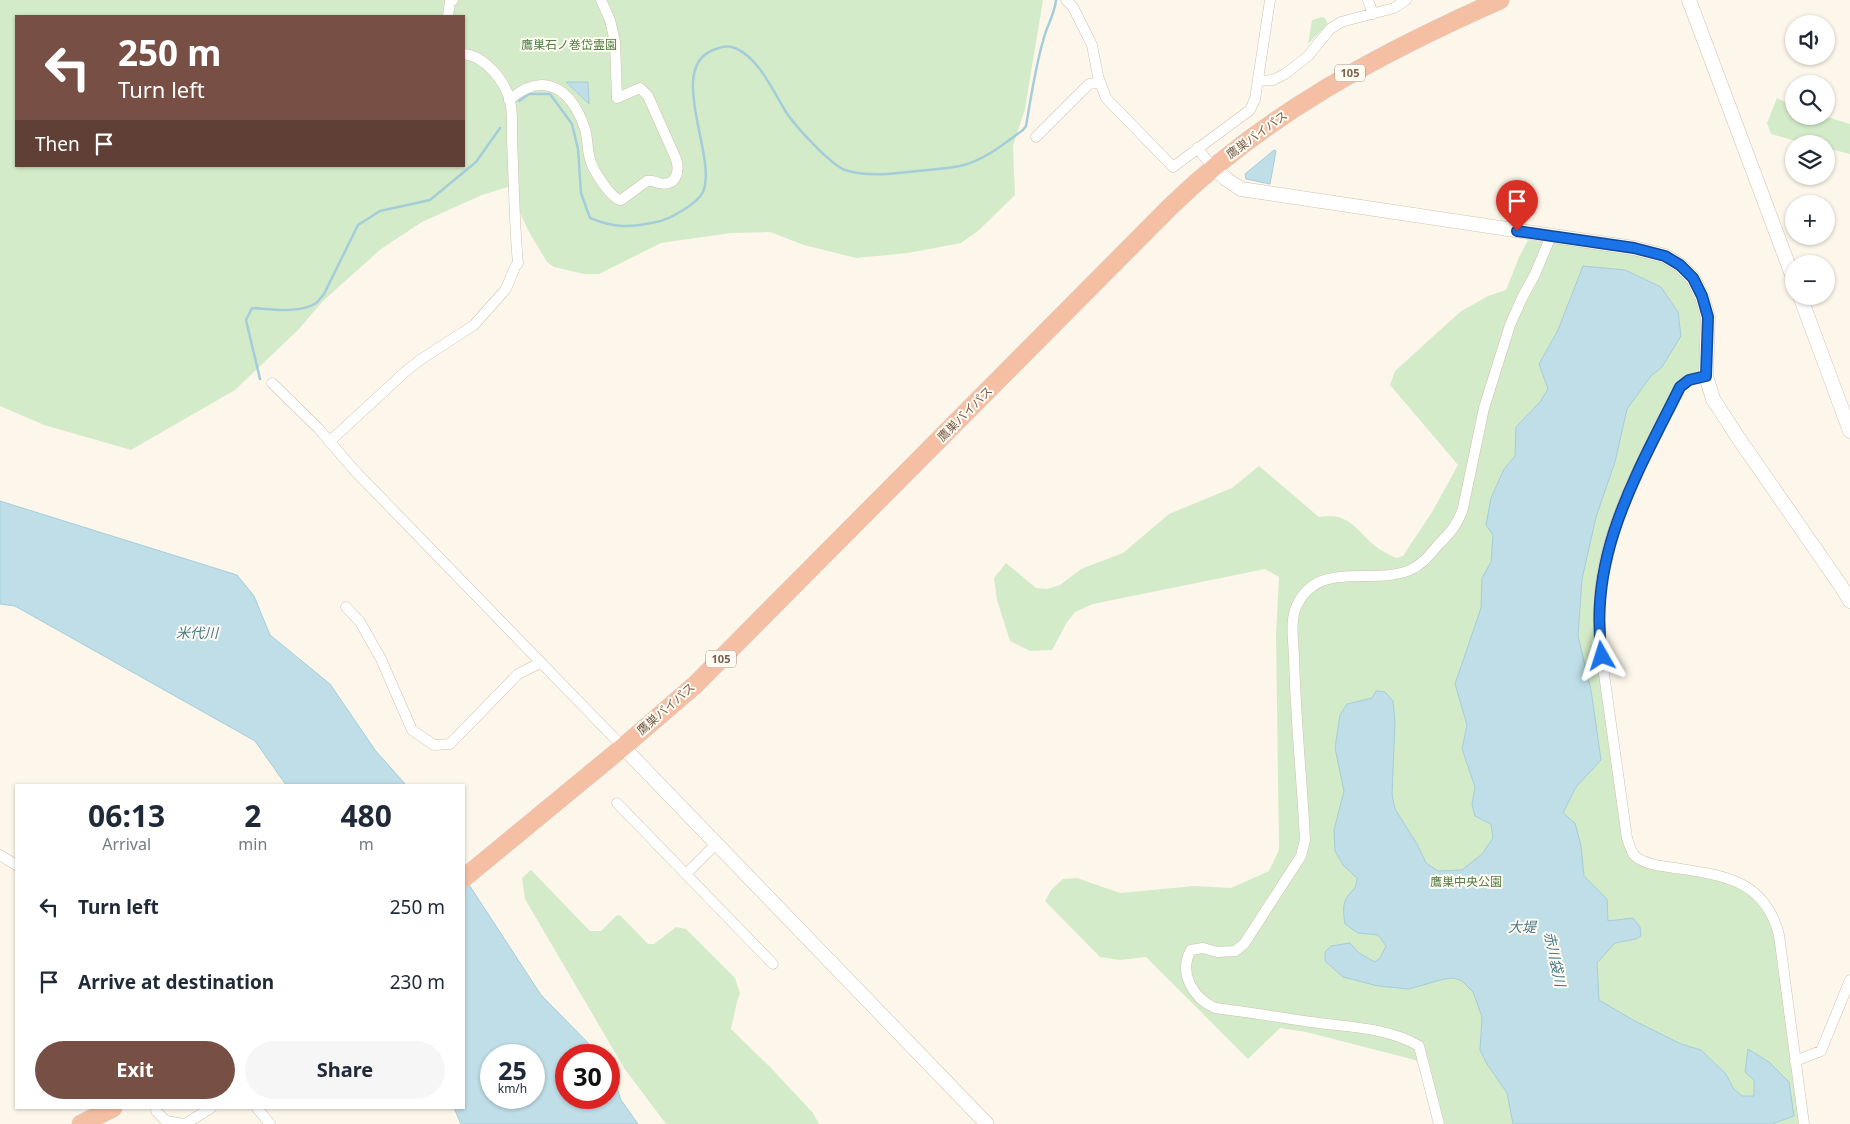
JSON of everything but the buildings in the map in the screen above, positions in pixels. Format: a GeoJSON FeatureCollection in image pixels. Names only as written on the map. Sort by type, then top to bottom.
{"type":"FeatureCollection","features":[{"type":"Feature","properties":{"kind":"highway","name":"鷹巣バイパス"},"geometry":{"type":"LineString","coordinates":[[465,877],[695,685],[1170,207],[1213,167],[1276,120],[1365,65],[1433,30],[1500,0]]}},
{"type":"Feature","properties":{"kind":"highway"},"geometry":{"type":"LineString","coordinates":[[81,1124],[111,1109]]}},
{"type":"Feature","properties":{"kind":"street"},"geometry":{"type":"LineString","coordinates":[[448,15],[450,2],[453,0]]}},
{"type":"Feature","properties":{"kind":"street"},"geometry":{"type":"LineString","coordinates":[[509,100],[533,85],[547,85],[558,88],[568,97],[578,111],[586,131],[590,161],[610,195],[616,200],[621,200],[647,181],[652,180],[660,184],[675,180],[678,176],[679,167],[648,96],[640,88],[617,98],[615,42],[610,20],[601,0]]}},
{"type":"Feature","properties":{"kind":"street"},"geometry":{"type":"LineString","coordinates":[[1066,0],[1073,7],[1092,44],[1101,85],[1106,98],[1173,167],[1196,148],[1250,110],[1255,99],[1270,0]]}},
{"type":"Feature","properties":{"kind":"street"},"geometry":{"type":"LineString","coordinates":[[1368,0],[1373,14]]}},
{"type":"Feature","properties":{"kind":"street"},"geometry":{"type":"LineString","coordinates":[[1258,82],[1274,80],[1285,74],[1308,56],[1330,29],[1341,22],[1394,8],[1406,0]]}},
{"type":"Feature","properties":{"kind":"street"},"geometry":{"type":"LineString","coordinates":[[1689,0],[1785,256]]}},
{"type":"Feature","properties":{"kind":"street"},"geometry":{"type":"LineString","coordinates":[[329,442],[405,372],[474,325],[506,289],[518,263],[513,122],[509,100],[502,82],[485,63],[471,55],[465,54]]}},
{"type":"Feature","properties":{"kind":"street"},"geometry":{"type":"LineString","coordinates":[[1036,138],[1089,84],[1097,83],[1101,85]]}},
{"type":"Feature","properties":{"kind":"street"},"geometry":{"type":"LineString","coordinates":[[1196,148],[1226,179],[1241,189],[1634,248],[1665,256],[1680,265],[1693,278],[1698,287],[1708,317],[1706,376],[1713,399],[1850,601]]}},
{"type":"Feature","properties":{"kind":"street"},"geometry":{"type":"LineString","coordinates":[[1439,1124],[1419,1046],[1409,1039],[1362,1029],[1215,1008],[1204,1003],[1192,987],[1185,971],[1187,958],[1192,950],[1203,948],[1217,952],[1235,951],[1244,944],[1301,856],[1304,840],[1294,685],[1293,620],[1296,605],[1309,588],[1321,580],[1345,575],[1383,577],[1412,570],[1423,562],[1458,522],[1463,508],[1484,408],[1510,324],[1535,274],[1551,236]]}},
{"type":"Feature","properties":{"kind":"street"},"geometry":{"type":"LineString","coordinates":[[1803,305],[1850,431]]}},
{"type":"Feature","properties":{"kind":"street"},"geometry":{"type":"LineString","coordinates":[[1706,376],[1689,380],[1680,387],[1625,498],[1603,570],[1598,613],[1599,638],[1627,838],[1633,854],[1645,863],[1717,874],[1745,884],[1769,909],[1779,935],[1804,1124]]}},
{"type":"Feature","properties":{"kind":"street"},"geometry":{"type":"LineString","coordinates":[[272,383],[540,663],[987,1124]]}},
{"type":"Feature","properties":{"kind":"street"},"geometry":{"type":"LineString","coordinates":[[346,607],[360,622],[381,659],[412,730],[434,745],[450,744],[518,674],[540,663]]}},
{"type":"Feature","properties":{"kind":"street"},"geometry":{"type":"LineString","coordinates":[[617,802],[774,964]]}},
{"type":"Feature","properties":{"kind":"street"},"geometry":{"type":"LineString","coordinates":[[686,874],[716,844]]}},
{"type":"Feature","properties":{"kind":"street"},"geometry":{"type":"LineString","coordinates":[[0,855],[15,864]]}},
{"type":"Feature","properties":{"kind":"street"},"geometry":{"type":"LineString","coordinates":[[1795,1061],[1821,1051],[1850,980]]}},
{"type":"Feature","properties":{"kind":"street"},"geometry":{"type":"LineString","coordinates":[[156,1111],[166,1121],[185,1124],[210,1109]]}},
{"type":"Feature","properties":{"kind":"street"},"geometry":{"type":"LineString","coordinates":[[258,1109],[270,1124]]}},
{"type":"Feature","properties":{"kind":"green space","name":"鷹巣石ノ巻岱霊園"},"geometry":{"type":"Polygon","coordinates":[[[0,0],[1043,0],[1025,109],[1013,146],[1015,195],[978,231],[961,243],[908,253],[856,258],[804,245],[770,232],[731,233],[661,243],[599,274],[584,274],[554,267],[547,262],[529,232],[508,187],[482,195],[422,222],[381,249],[323,301],[298,330],[235,390],[131,450],[44,425],[0,406],[0,0]]]}},
{"type":"Feature","properties":{"kind":"green space"},"geometry":{"type":"Polygon","coordinates":[[[1325,18],[1328,24],[1308,44],[1312,20],[1325,18]]]}},
{"type":"Feature","properties":{"kind":"green space"},"geometry":{"type":"Polygon","coordinates":[[[1777,98],[1785,102],[1785,125],[1835,125],[1835,119],[1850,124],[1850,154],[1835,150],[1835,135],[1785,135],[1785,138],[1771,134],[1767,123],[1777,98]]]}},
{"type":"Feature","properties":{"kind":"green space","name":"鷹巣中央公園"},"geometry":{"type":"Polygon","coordinates":[[[1551,236],[1665,256],[1702,296],[1706,376],[1689,380],[1620,514],[1598,613],[1633,854],[1745,884],[1776,924],[1804,1124],[1439,1124],[1426,1070],[1415,1060],[1306,1032],[1280,1028],[1248,1059],[1146,957],[1120,960],[1100,957],[1045,901],[1051,890],[1063,879],[1077,878],[1120,893],[1194,886],[1231,888],[1269,871],[1279,850],[1276,635],[1279,577],[1265,569],[1093,604],[1075,612],[1067,622],[1052,650],[1030,651],[1010,641],[997,600],[994,578],[1006,563],[1036,588],[1047,589],[1060,585],[1081,569],[1123,553],[1169,514],[1232,488],[1259,466],[1319,517],[1339,517],[1346,520],[1379,549],[1396,558],[1403,556],[1432,512],[1458,465],[1390,385],[1395,371],[1460,312],[1488,296],[1506,290],[1528,240],[1548,243],[1551,236]]]}},
{"type":"Feature","properties":{"kind":"green space"},"geometry":{"type":"Polygon","coordinates":[[[531,870],[590,931],[601,931],[616,916],[620,915],[648,944],[654,944],[676,927],[686,929],[735,978],[740,993],[731,1029],[813,1113],[819,1124],[666,1124],[624,1068],[620,1061],[620,1044],[610,1044],[525,899],[522,878],[531,870]]]}},
{"type":"Feature","properties":{"kind":"water"},"geometry":{"type":"Polygon","coordinates":[[[566,82],[588,82],[589,104],[566,82]]]}},
{"type":"Feature","properties":{"kind":"water"},"geometry":{"type":"Polygon","coordinates":[[[1274,150],[1276,151],[1270,184],[1246,179],[1245,174],[1274,150]]]}},
{"type":"Feature","properties":{"kind":"water","name":"大堤"},"geometry":{"type":"Polygon","coordinates":[[[1583,266],[1625,270],[1661,287],[1678,312],[1681,336],[1662,367],[1651,376],[1627,409],[1615,462],[1596,517],[1582,579],[1578,636],[1591,690],[1601,760],[1576,787],[1563,813],[1575,823],[1581,846],[1584,876],[1607,899],[1608,921],[1633,918],[1640,927],[1641,936],[1636,939],[1615,943],[1597,963],[1599,1000],[1633,1020],[1681,1044],[1701,1050],[1726,1074],[1733,1088],[1742,1096],[1754,1096],[1754,1080],[1745,1072],[1748,1049],[1769,1062],[1789,1082],[1794,1116],[1772,1124],[1513,1124],[1507,1093],[1487,1064],[1480,1050],[1482,1017],[1473,992],[1462,981],[1454,978],[1444,979],[1409,989],[1378,986],[1343,977],[1325,961],[1325,952],[1331,946],[1350,943],[1359,953],[1375,962],[1380,958],[1386,946],[1378,935],[1358,933],[1345,924],[1344,905],[1354,888],[1357,878],[1343,865],[1335,851],[1334,830],[1344,791],[1335,748],[1340,715],[1347,704],[1372,698],[1376,691],[1385,692],[1393,701],[1395,722],[1392,794],[1395,809],[1417,844],[1426,863],[1438,871],[1462,870],[1482,854],[1493,838],[1491,824],[1475,816],[1472,805],[1475,787],[1462,749],[1467,725],[1455,684],[1481,608],[1482,578],[1491,562],[1493,535],[1486,525],[1491,498],[1504,469],[1515,456],[1516,427],[1540,402],[1548,389],[1539,364],[1558,330],[1583,266]]]}},
{"type":"Feature","properties":{"kind":"water","name":"米代川"},"geometry":{"type":"Polygon","coordinates":[[[0,501],[237,575],[254,596],[270,635],[330,684],[375,750],[405,784],[285,784],[255,741],[15,606],[0,604],[0,501]]]}},
{"type":"Feature","properties":{"kind":"water"},"geometry":{"type":"Polygon","coordinates":[[[465,879],[541,995],[589,1044],[555,1044],[555,1109],[620,1109],[620,1097],[638,1124],[461,1124],[454,1109],[465,1109],[465,879]]]}},
{"type":"Feature","properties":{"kind":"waterway"},"geometry":{"type":"LineString","coordinates":[[519,101],[529,94],[550,94],[572,124],[578,149],[581,193],[590,218],[607,224],[623,226],[662,221],[675,215],[700,197],[706,177],[693,94],[694,75],[700,60],[713,50],[724,47],[735,48],[751,59],[765,76],[786,112],[797,126],[839,167],[865,174],[885,174],[955,167],[988,155],[1026,126],[1033,83],[1044,36],[1056,0]]}},
{"type":"Feature","properties":{"kind":"waterway"},"geometry":{"type":"LineString","coordinates":[[260,379],[246,320],[252,308],[293,310],[302,309],[316,303],[324,294],[358,225],[380,211],[430,200],[476,162],[500,128]]}},
{"type":"Feature","properties":{"kind":"route"},"geometry":{"type":"LineString","coordinates":[[1517,231],[1634,248],[1665,256],[1680,265],[1693,278],[1702,296],[1708,317],[1706,376],[1689,380],[1680,387],[1632,482],[1612,537],[1603,570],[1598,613],[1602,656]]}},
{"type":"Feature","properties":{"kind":"water label","name":"赤川袋川"},"geometry":{"type":"Point","coordinates":[1555,959]}}]}
